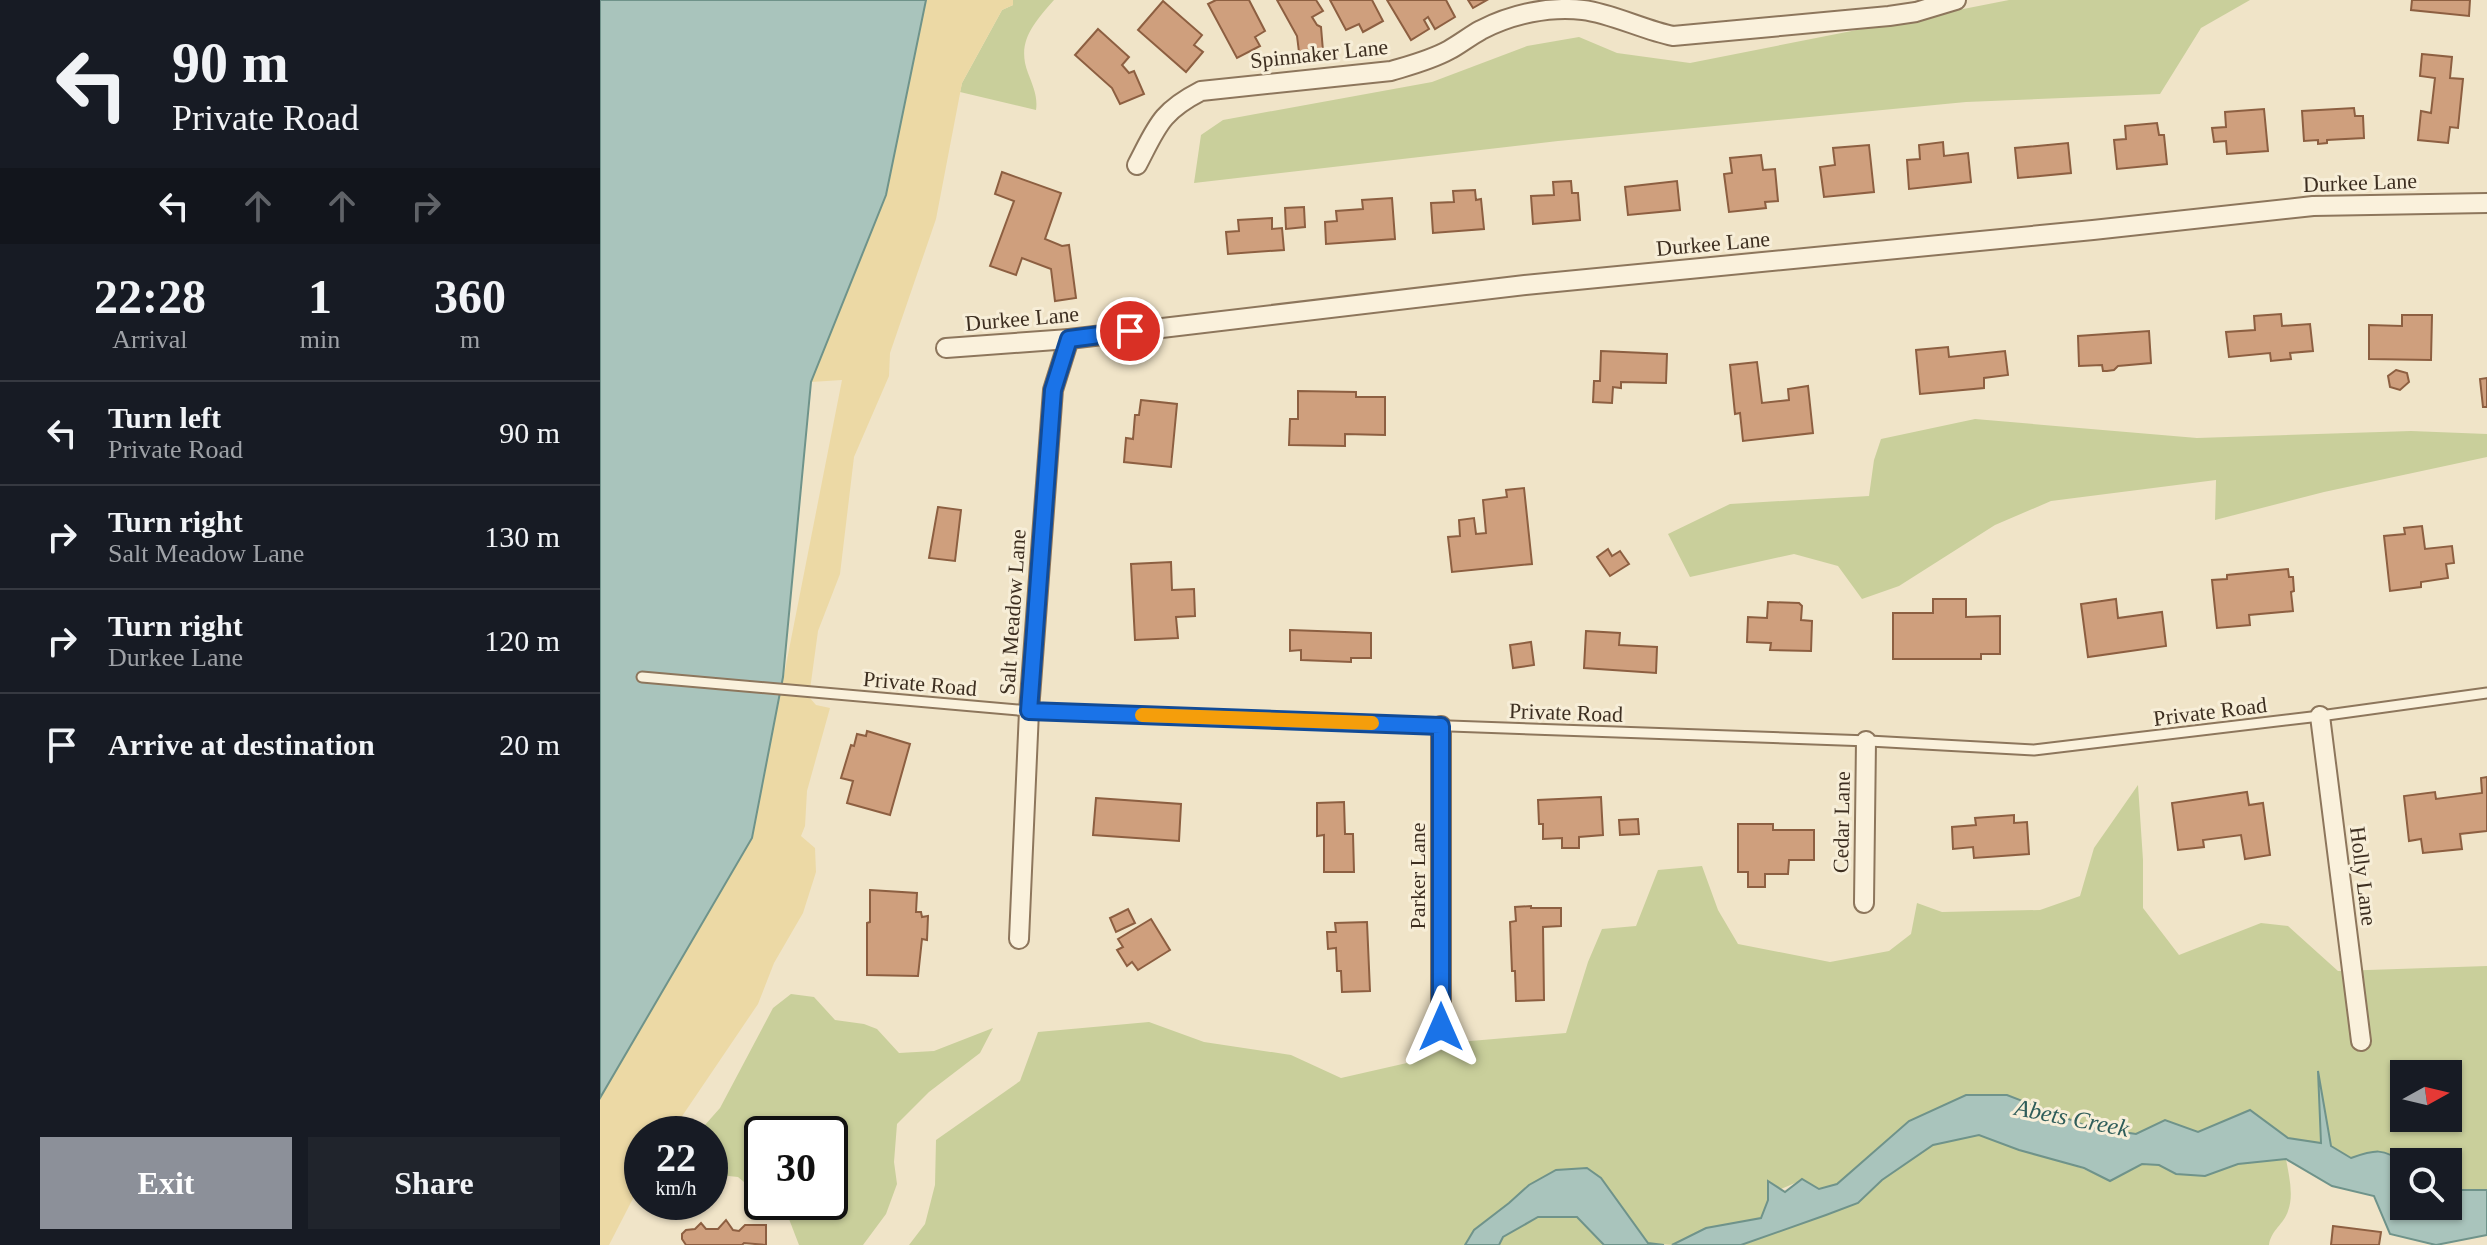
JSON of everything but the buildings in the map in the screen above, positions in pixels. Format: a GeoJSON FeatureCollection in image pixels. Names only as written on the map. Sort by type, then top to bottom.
{"type":"FeatureCollection","features":[{"type":"Feature","properties":{"kind":"street","name":"Spinnaker Lane"},"geometry":{"type":"LineString","coordinates":[[1137,165],[1163,116],[1201,91],[1391,71],[1420,63],[1484,29],[1517,16],[1556,8],[1588,10],[1673,36],[1889,16],[1956,0]]}},
{"type":"Feature","properties":{"kind":"street","name":"Durkee Lane"},"geometry":{"type":"LineString","coordinates":[[946,348],[1069,339],[1525,285],[2313,206],[2487,203]]}},
{"type":"Feature","properties":{"kind":"street","name":"Salt Meadow Lane"},"geometry":{"type":"LineString","coordinates":[[1019,939],[1029,711],[1053,390],[1069,339]]}},
{"type":"Feature","properties":{"kind":"street","name":"Holly Lane"},"geometry":{"type":"LineString","coordinates":[[2320,716],[2361,1041]]}},
{"type":"Feature","properties":{"kind":"street","name":"Parker Lane"},"geometry":{"type":"LineString","coordinates":[[1441,726],[1441,1027]]}},
{"type":"Feature","properties":{"kind":"street","name":"Cedar Lane"},"geometry":{"type":"LineString","coordinates":[[1864,903],[1866,741]]}},
{"type":"Feature","properties":{"kind":"lane","name":"Private Road"},"geometry":{"type":"LineString","coordinates":[[642,677],[1029,711],[1866,741],[2034,750],[2487,693]]}},
{"type":"Feature","properties":{"kind":"green space"},"geometry":{"type":"Polygon","coordinates":[[[1013,0],[1054,0],[1034,25],[1024,52],[1035,92],[1036,110],[960,92],[1002,10],[1013,5],[1013,0]]]}},
{"type":"Feature","properties":{"kind":"green space"},"geometry":{"type":"Polygon","coordinates":[[[2009,0],[2250,0],[2201,28],[2160,94],[1966,102],[1558,141],[1194,183],[1201,135],[1223,120],[1432,82],[1527,46],[1579,37],[1617,53],[1690,63],[2009,0]]]}},
{"type":"Feature","properties":{"kind":"green space"},"geometry":{"type":"Polygon","coordinates":[[[1975,419],[2197,438],[2411,431],[2487,434],[2487,457],[2324,492],[2215,520],[2216,480],[2051,501],[1995,525],[1899,586],[1862,599],[1838,566],[1794,554],[1690,577],[1668,534],[1730,504],[1869,496],[1874,460],[1881,439],[1975,419]]]}},
{"type":"Feature","properties":{"kind":"green space"},"geometry":{"type":"Polygon","coordinates":[[[2138,785],[2143,908],[2179,955],[2261,923],[2288,926],[2338,971],[2487,966],[2487,1190],[2462,1190],[2462,1148],[2390,1148],[2390,1155],[2366,1153],[2351,1158],[2330,1146],[2319,1081],[2322,1143],[2288,1138],[2250,1110],[2198,1132],[2165,1120],[2136,1134],[2089,1127],[2007,1095],[1856,1169],[1837,1184],[1819,1189],[1802,1180],[1781,1189],[1768,1181],[1768,1200],[1761,1218],[1706,1228],[1672,1245],[1648,1243],[1601,1178],[1529,1185],[1474,1230],[1465,1245],[909,1245],[925,1224],[935,1185],[936,1140],[1020,1081],[1038,1032],[1149,1022],[1204,1042],[1291,1055],[1341,1078],[1420,1060],[1459,1042],[1566,1033],[1588,962],[1602,929],[1636,926],[1658,870],[1702,866],[1718,910],[1738,944],[1830,962],[1889,951],[1911,934],[1917,903],[1942,912],[2040,910],[2080,896],[2094,848],[2138,785]]]}},
{"type":"Feature","properties":{"kind":"green space"},"geometry":{"type":"Polygon","coordinates":[[[791,994],[814,997],[835,1020],[877,1029],[899,1053],[934,1051],[993,1028],[980,1053],[929,1092],[897,1124],[894,1162],[897,1184],[886,1214],[863,1245],[799,1245],[789,1220],[848,1220],[848,1116],[744,1116],[744,1182],[738,1177],[728,1176],[728,1116],[713,1116],[773,1008],[791,994]]]}},
{"type":"Feature","properties":{"kind":"green space"},"geometry":{"type":"Polygon","coordinates":[[[1979,1135],[2062,1161],[2110,1181],[2142,1164],[2159,1165],[2176,1174],[2205,1176],[2238,1164],[2286,1159],[2290,1205],[2269,1245],[1741,1245],[1858,1203],[1882,1180],[1933,1145],[1979,1135]]]}},
{"type":"Feature","properties":{"kind":"green space"},"geometry":{"type":"Polygon","coordinates":[[[1538,1217],[1577,1217],[1604,1245],[1499,1245],[1502,1237],[1538,1217]]]}},
{"type":"Feature","properties":{"kind":"sand"},"geometry":{"type":"Polygon","coordinates":[[[926,0],[1013,0],[1013,5],[1002,10],[962,83],[936,219],[890,353],[889,376],[854,457],[840,574],[818,631],[809,697],[816,705],[830,708],[807,791],[805,826],[801,836],[815,848],[816,872],[803,913],[774,963],[758,1004],[682,1116],[624,1116],[624,1216],[609,1245],[600,1245],[600,1098],[752,838],[842,380],[811,382],[886,195],[926,0]]]}},
{"type":"Feature","properties":{"kind":"water"},"geometry":{"type":"Polygon","coordinates":[[[600,0],[926,0],[886,195],[811,382],[783,677],[752,838],[600,1098],[600,0]]]}},
{"type":"Feature","properties":{"kind":"water"},"geometry":{"type":"Polygon","coordinates":[[[2318,1071],[2331,1146],[2351,1158],[2366,1153],[2390,1155],[2390,1220],[2462,1220],[2462,1190],[2487,1190],[2487,1235],[2436,1245],[2390,1234],[2374,1196],[2332,1186],[2286,1159],[2238,1164],[2205,1176],[2176,1174],[2159,1165],[2142,1164],[2110,1181],[2084,1168],[1979,1135],[1933,1145],[1882,1180],[1858,1203],[1826,1215],[1741,1245],[1672,1245],[1706,1228],[1761,1218],[1768,1200],[1768,1181],[1785,1192],[1802,1179],[1819,1189],[1837,1184],[1909,1121],[1966,1095],[2007,1095],[2089,1127],[2136,1134],[2165,1120],[2198,1132],[2250,1110],[2288,1138],[2321,1143],[2318,1071]]]}},
{"type":"Feature","properties":{"kind":"water"},"geometry":{"type":"Polygon","coordinates":[[[1587,1168],[1601,1178],[1648,1243],[1664,1245],[1604,1245],[1577,1217],[1538,1217],[1503,1237],[1499,1245],[1465,1245],[1474,1230],[1529,1185],[1556,1170],[1587,1168]]]}},
{"type":"Feature","properties":{"kind":"slow traffic"},"geometry":{"type":"LineString","coordinates":[[1142,715],[1372,723]]}},
{"type":"Feature","properties":{"kind":"route"},"geometry":{"type":"LineString","coordinates":[[1130,331],[1069,339],[1053,390],[1029,711],[1441,726],[1441,1027]]}},
{"type":"Feature","properties":{"kind":"water label","name":"Abets Creek"},"geometry":{"type":"Point","coordinates":[2072,1118]}}]}
